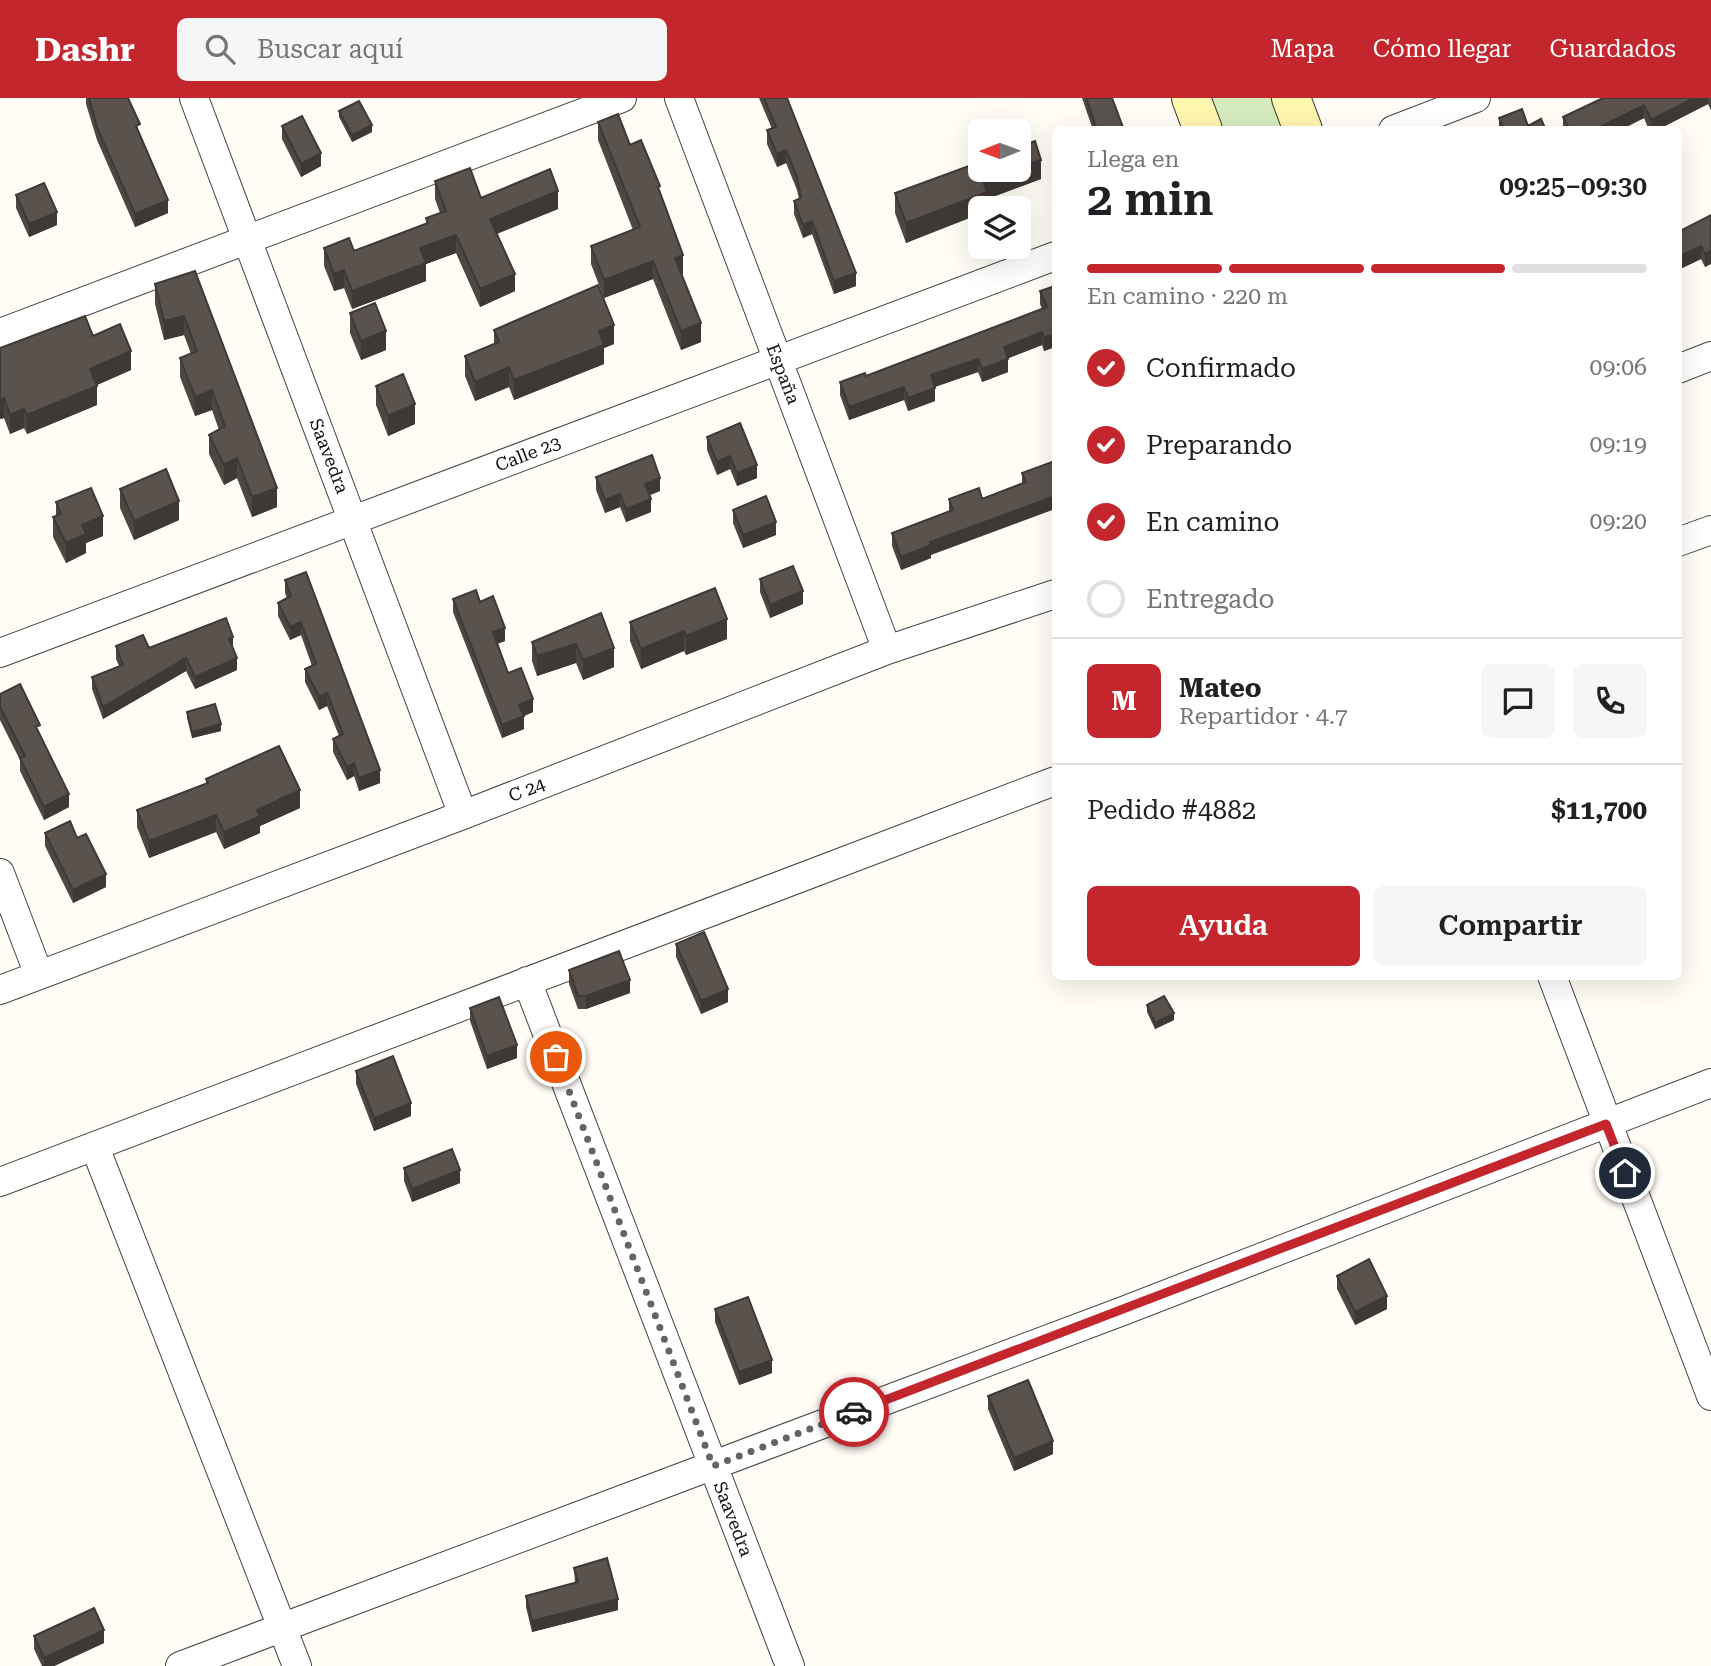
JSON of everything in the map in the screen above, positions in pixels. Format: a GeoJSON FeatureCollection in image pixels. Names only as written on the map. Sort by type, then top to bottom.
{"type":"FeatureCollection","features":[{"type":"Feature","properties":{"kind":"main road"},"geometry":{"type":"LineString","coordinates":[[1191,98],[1202,126]]}},
{"type":"Feature","properties":{"kind":"main road"},"geometry":{"type":"LineString","coordinates":[[1291,98],[1302,126]]}},
{"type":"Feature","properties":{"kind":"street","name":"Saavedra"},"geometry":{"type":"LineString","coordinates":[[194,98],[463,815]]}},
{"type":"Feature","properties":{"kind":"street"},"geometry":{"type":"LineString","coordinates":[[0,333],[621,98]]}},
{"type":"Feature","properties":{"kind":"street","name":"España"},"geometry":{"type":"LineString","coordinates":[[679,98],[887,650]]}},
{"type":"Feature","properties":{"kind":"street"},"geometry":{"type":"LineString","coordinates":[[1429,123],[1476,98]]}},
{"type":"Feature","properties":{"kind":"street","name":"Calle 23"},"geometry":{"type":"LineString","coordinates":[[0,653],[1052,257]]}},
{"type":"Feature","properties":{"kind":"street"},"geometry":{"type":"LineString","coordinates":[[1682,367],[1711,356]]}},
{"type":"Feature","properties":{"kind":"street"},"geometry":{"type":"LineString","coordinates":[[1682,541],[1711,530]]}},
{"type":"Feature","properties":{"kind":"street","name":"C 24"},"geometry":{"type":"LineString","coordinates":[[0,990],[463,815],[887,650],[1052,595]]}},
{"type":"Feature","properties":{"kind":"street"},"geometry":{"type":"LineString","coordinates":[[0,1182],[1052,782]]}},
{"type":"Feature","properties":{"kind":"street"},"geometry":{"type":"LineString","coordinates":[[0,873],[39,975]]}},
{"type":"Feature","properties":{"kind":"street"},"geometry":{"type":"LineString","coordinates":[[1553,980],[1711,1396]]}},
{"type":"Feature","properties":{"kind":"street","name":"Saavedra"},"geometry":{"type":"LineString","coordinates":[[527,981],[790,1666]]}},
{"type":"Feature","properties":{"kind":"street"},"geometry":{"type":"LineString","coordinates":[[180,1666],[713,1466],[1711,1083]]}},
{"type":"Feature","properties":{"kind":"street"},"geometry":{"type":"LineString","coordinates":[[95,1147],[298,1666]]}},
{"type":"Feature","properties":{"kind":"green space"},"geometry":{"type":"Polygon","coordinates":[[[1192,98],[1290,98],[1301,126],[1203,126],[1192,98]]]}},
{"type":"Feature","properties":{"kind":"building"},"geometry":{"type":"Polygon","coordinates":[[[89,98],[128,98],[140,124],[136,126],[168,200],[135,214],[97,127],[89,98]]]}},
{"type":"Feature","properties":{"kind":"building"},"geometry":{"type":"Polygon","coordinates":[[[764,98],[787,98],[856,273],[834,281],[812,221],[803,225],[794,201],[801,198],[797,177],[786,150],[777,154],[767,130],[776,127],[764,98]]]}},
{"type":"Feature","properties":{"kind":"building"},"geometry":{"type":"Polygon","coordinates":[[[1086,98],[1112,98],[1122,126],[1096,126],[1086,98]]]}},
{"type":"Feature","properties":{"kind":"building"},"geometry":{"type":"Polygon","coordinates":[[[1603,98],[1694,98],[1651,120],[1644,105],[1602,126],[1568,126],[1563,117],[1603,98]]]}},
{"type":"Feature","properties":{"kind":"building"},"geometry":{"type":"Polygon","coordinates":[[[359,101],[372,125],[352,135],[339,111],[359,101]]]}},
{"type":"Feature","properties":{"kind":"building"},"geometry":{"type":"Polygon","coordinates":[[[1522,109],[1528,126],[1502,126],[1499,118],[1522,109]]]}},
{"type":"Feature","properties":{"kind":"building"},"geometry":{"type":"Polygon","coordinates":[[[618,114],[630,145],[641,140],[683,255],[675,258],[701,323],[681,331],[653,261],[604,280],[591,246],[640,227],[598,122],[618,114]]]}},
{"type":"Feature","properties":{"kind":"building"},"geometry":{"type":"Polygon","coordinates":[[[302,116],[321,153],[301,164],[282,126],[302,116]]]}},
{"type":"Feature","properties":{"kind":"building"},"geometry":{"type":"Polygon","coordinates":[[[1541,119],[1544,126],[1528,126],[1541,119]]]}},
{"type":"Feature","properties":{"kind":"building"},"geometry":{"type":"Polygon","coordinates":[[[1035,141],[1041,160],[1031,163],[1031,142],[1035,141]]]}},
{"type":"Feature","properties":{"kind":"building"},"geometry":{"type":"Polygon","coordinates":[[[968,166],[968,182],[983,182],[987,192],[968,196],[968,199],[906,223],[895,193],[968,166]]]}},
{"type":"Feature","properties":{"kind":"building"},"geometry":{"type":"Polygon","coordinates":[[[470,168],[481,198],[550,169],[558,191],[490,219],[515,274],[480,289],[456,235],[420,248],[426,263],[352,291],[344,270],[334,274],[324,248],[349,238],[354,251],[428,223],[426,218],[446,211],[435,181],[470,168]]]}},
{"type":"Feature","properties":{"kind":"building"},"geometry":{"type":"Polygon","coordinates":[[[44,183],[57,212],[29,224],[16,195],[44,183]]]}},
{"type":"Feature","properties":{"kind":"building"},"geometry":{"type":"Polygon","coordinates":[[[1711,215],[1711,251],[1705,254],[1701,246],[1682,255],[1682,230],[1711,215]]]}},
{"type":"Feature","properties":{"kind":"building"},"geometry":{"type":"Polygon","coordinates":[[[195,271],[277,488],[252,497],[237,458],[224,465],[209,435],[225,426],[212,390],[195,397],[180,358],[197,351],[184,316],[164,321],[155,284],[195,271]]]}},
{"type":"Feature","properties":{"kind":"building"},"geometry":{"type":"Polygon","coordinates":[[[598,285],[614,325],[599,331],[604,345],[514,380],[509,367],[475,382],[465,356],[499,342],[494,330],[598,285]]]}},
{"type":"Feature","properties":{"kind":"building"},"geometry":{"type":"Polygon","coordinates":[[[1052,287],[1052,335],[1044,338],[1042,332],[1004,347],[1008,359],[982,369],[978,359],[931,375],[935,388],[908,398],[904,387],[849,407],[840,382],[865,373],[866,376],[1047,307],[1040,291],[1052,287]]]}},
{"type":"Feature","properties":{"kind":"building"},"geometry":{"type":"Polygon","coordinates":[[[375,303],[386,331],[361,341],[350,313],[375,303]]]}},
{"type":"Feature","properties":{"kind":"building"},"geometry":{"type":"Polygon","coordinates":[[[85,316],[93,336],[120,324],[131,351],[90,369],[97,386],[27,415],[24,409],[10,415],[4,398],[0,400],[0,348],[85,316]]]}},
{"type":"Feature","properties":{"kind":"building"},"geometry":{"type":"Polygon","coordinates":[[[403,374],[415,404],[388,416],[376,386],[403,374]]]}},
{"type":"Feature","properties":{"kind":"building"},"geometry":{"type":"Polygon","coordinates":[[[740,423],[757,465],[737,473],[730,456],[717,462],[707,437],[740,423]]]}},
{"type":"Feature","properties":{"kind":"building"},"geometry":{"type":"Polygon","coordinates":[[[652,455],[660,478],[645,484],[651,499],[626,509],[620,494],[605,500],[596,477],[652,455]]]}},
{"type":"Feature","properties":{"kind":"building"},"geometry":{"type":"Polygon","coordinates":[[[1052,462],[1052,497],[930,542],[931,545],[901,557],[892,533],[953,510],[949,499],[979,488],[982,499],[1026,482],[1022,473],[1052,462]]]}},
{"type":"Feature","properties":{"kind":"building"},"geometry":{"type":"Polygon","coordinates":[[[166,469],[179,501],[134,521],[120,489],[166,469]]]}},
{"type":"Feature","properties":{"kind":"building"},"geometry":{"type":"Polygon","coordinates":[[[91,488],[103,516],[82,525],[86,534],[66,543],[53,517],[61,514],[56,502],[91,488]]]}},
{"type":"Feature","properties":{"kind":"building"},"geometry":{"type":"Polygon","coordinates":[[[766,496],[776,522],[743,535],[733,510],[766,496]]]}},
{"type":"Feature","properties":{"kind":"building"},"geometry":{"type":"Polygon","coordinates":[[[793,566],[803,591],[770,605],[760,579],[793,566]]]}},
{"type":"Feature","properties":{"kind":"building"},"geometry":{"type":"Polygon","coordinates":[[[306,572],[380,770],[359,778],[354,763],[347,767],[333,739],[343,734],[327,693],[319,697],[305,669],[316,664],[301,622],[290,627],[278,603],[291,596],[285,580],[306,572]]]}},
{"type":"Feature","properties":{"kind":"building"},"geometry":{"type":"Polygon","coordinates":[[[715,588],[727,619],[686,636],[684,631],[641,649],[630,622],[715,588]]]}},
{"type":"Feature","properties":{"kind":"building"},"geometry":{"type":"Polygon","coordinates":[[[476,590],[480,602],[493,596],[505,628],[493,632],[508,673],[521,668],[533,699],[519,705],[524,716],[502,725],[453,599],[476,590]]]}},
{"type":"Feature","properties":{"kind":"building"},"geometry":{"type":"Polygon","coordinates":[[[601,613],[614,648],[583,660],[576,644],[537,656],[532,642],[601,613]]]}},
{"type":"Feature","properties":{"kind":"building"},"geometry":{"type":"Polygon","coordinates":[[[226,618],[233,637],[229,639],[237,658],[195,677],[186,658],[103,707],[92,677],[123,665],[116,646],[143,635],[149,648],[226,618]]]}},
{"type":"Feature","properties":{"kind":"building"},"geometry":{"type":"Polygon","coordinates":[[[20,684],[40,725],[36,727],[69,794],[44,807],[20,758],[25,756],[0,707],[0,694],[20,684]]]}},
{"type":"Feature","properties":{"kind":"building"},"geometry":{"type":"Polygon","coordinates":[[[215,704],[221,724],[192,732],[187,712],[215,704]]]}},
{"type":"Feature","properties":{"kind":"building"},"geometry":{"type":"Polygon","coordinates":[[[279,746],[300,790],[257,810],[260,816],[224,832],[216,815],[149,841],[137,810],[208,783],[206,779],[279,746]]]}},
{"type":"Feature","properties":{"kind":"building"},"geometry":{"type":"Polygon","coordinates":[[[70,821],[77,838],[86,834],[106,874],[73,890],[45,833],[70,821]]]}},
{"type":"Feature","properties":{"kind":"building"},"geometry":{"type":"Polygon","coordinates":[[[704,932],[728,989],[701,1001],[676,944],[704,932]]]}},
{"type":"Feature","properties":{"kind":"building"},"geometry":{"type":"Polygon","coordinates":[[[619,951],[630,980],[586,996],[578,996],[569,970],[619,951]]]}},
{"type":"Feature","properties":{"kind":"building"},"geometry":{"type":"Polygon","coordinates":[[[1164,996],[1174,1013],[1155,1023],[1147,1005],[1164,996]]]}},
{"type":"Feature","properties":{"kind":"building"},"geometry":{"type":"Polygon","coordinates":[[[499,997],[517,1045],[487,1056],[470,1008],[499,997]]]}},
{"type":"Feature","properties":{"kind":"building"},"geometry":{"type":"Polygon","coordinates":[[[393,1056],[411,1103],[374,1118],[356,1071],[393,1056]]]}},
{"type":"Feature","properties":{"kind":"building"},"geometry":{"type":"Polygon","coordinates":[[[452,1149],[460,1170],[412,1189],[404,1168],[452,1149]]]}},
{"type":"Feature","properties":{"kind":"building"},"geometry":{"type":"Polygon","coordinates":[[[1369,1259],[1387,1296],[1355,1312],[1337,1276],[1369,1259]]]}},
{"type":"Feature","properties":{"kind":"building"},"geometry":{"type":"Polygon","coordinates":[[[748,1297],[772,1360],[739,1372],[715,1309],[748,1297]]]}},
{"type":"Feature","properties":{"kind":"building"},"geometry":{"type":"Polygon","coordinates":[[[1028,1380],[1053,1441],[1014,1458],[988,1396],[1028,1380]]]}},
{"type":"Feature","properties":{"kind":"building"},"geometry":{"type":"Polygon","coordinates":[[[607,1558],[618,1599],[532,1621],[526,1596],[578,1582],[574,1568],[607,1558]]]}},
{"type":"Feature","properties":{"kind":"building"},"geometry":{"type":"Polygon","coordinates":[[[94,1608],[104,1630],[44,1658],[34,1636],[94,1608]]]}},
{"type":"Feature","properties":{"kind":"way so far"},"geometry":{"type":"LineString","coordinates":[[556,1057],[713,1466],[854,1412]]}},
{"type":"Feature","properties":{"kind":"route"},"geometry":{"type":"LineString","coordinates":[[854,1412],[1606,1124],[1625,1173]]}}]}
